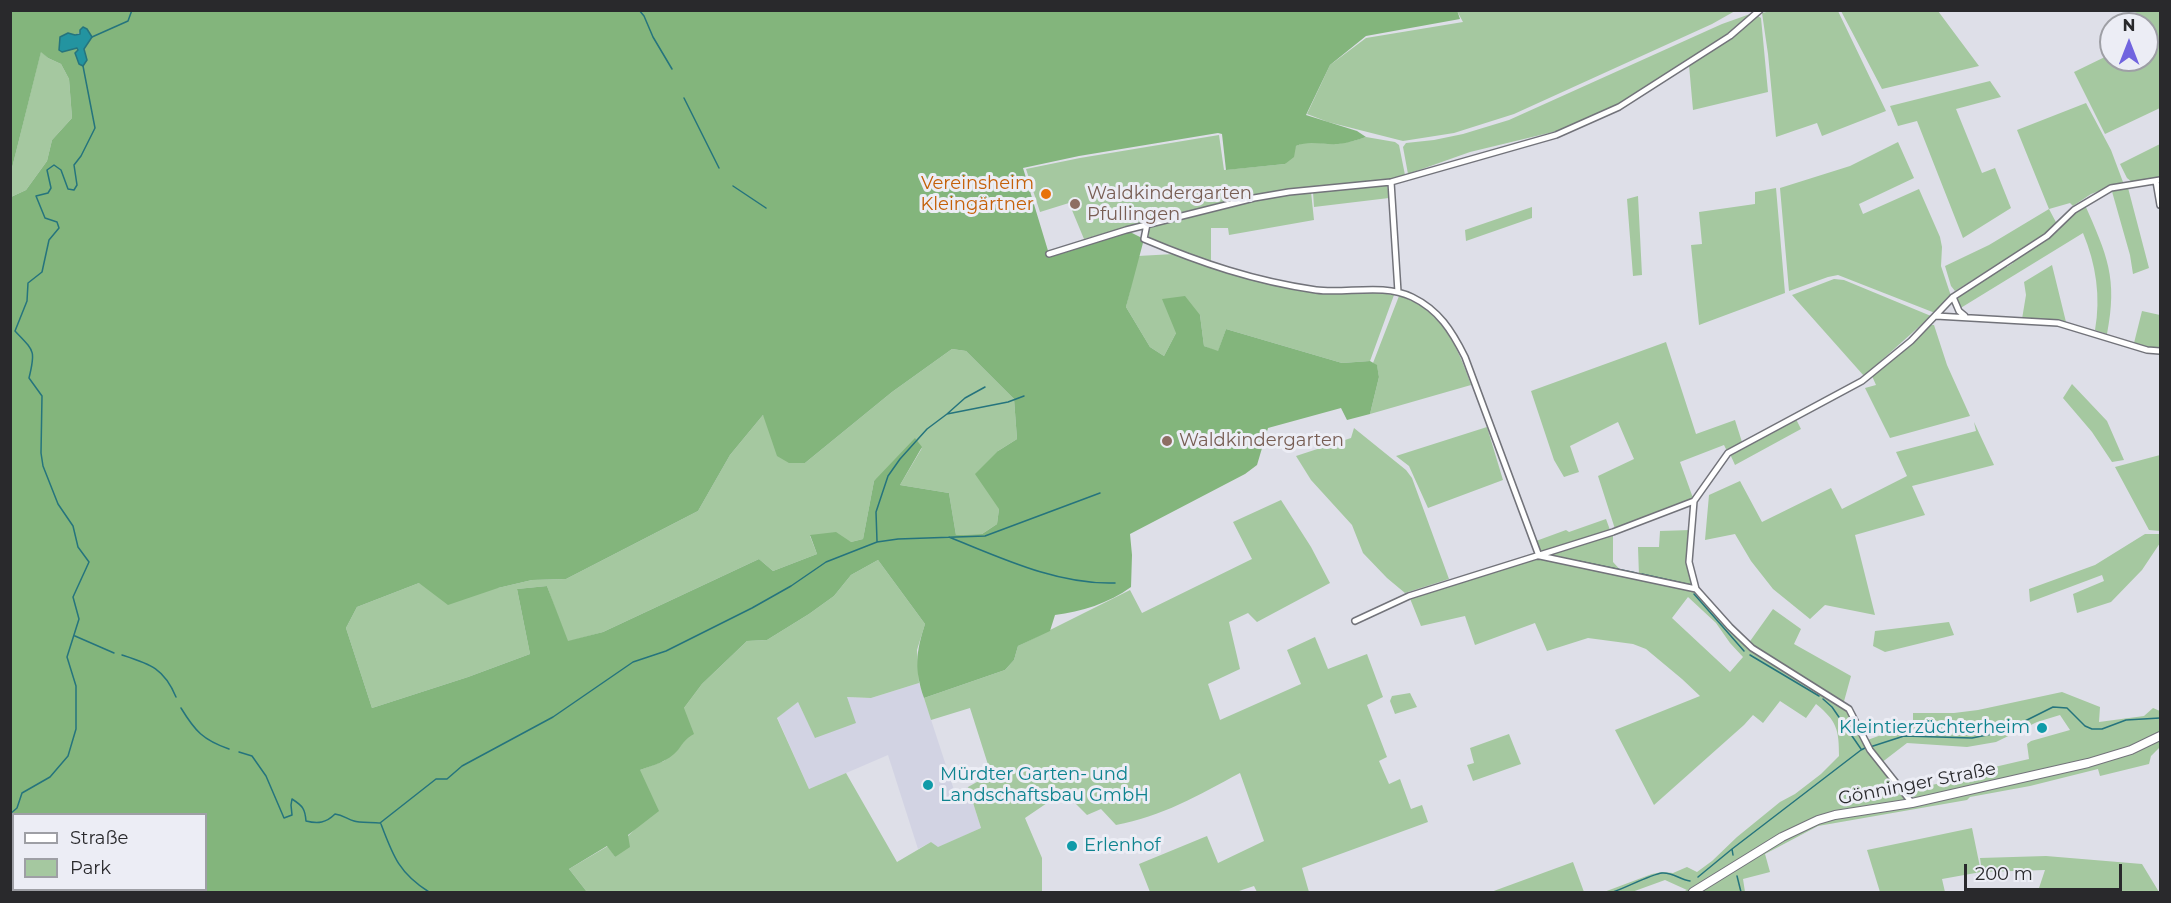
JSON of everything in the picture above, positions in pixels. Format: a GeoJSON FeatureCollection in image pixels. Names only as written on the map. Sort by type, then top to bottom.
{"type":"FeatureCollection","features":[{"type":"Feature","properties":{"kind":"street"},"geometry":{"type":"LineString","coordinates":[[1049,254],[1147,224],[1254,198],[1289,192],[1391,182],[1556,135],[1619,107],[1730,36],[1760,10]]}},
{"type":"Feature","properties":{"kind":"street"},"geometry":{"type":"LineString","coordinates":[[1912,802],[1870,750],[1849,709],[1752,648],[1696,589],[1689,562],[1694,501],[1728,453],[1862,381],[1911,341],[1953,297],[2047,236],[2074,210],[2098,194],[2127,184],[2158,181],[2160,205]]}},
{"type":"Feature","properties":{"kind":"street"},"geometry":{"type":"LineString","coordinates":[[1391,182],[1398,292]]}},
{"type":"Feature","properties":{"kind":"street"},"geometry":{"type":"LineString","coordinates":[[1147,224],[1144,239],[1236,274],[1318,290],[1398,292],[1412,297],[1438,314],[1453,332],[1465,357],[1539,556]]}},
{"type":"Feature","properties":{"kind":"street"},"geometry":{"type":"LineString","coordinates":[[1953,297],[1955,304],[1965,316]]}},
{"type":"Feature","properties":{"kind":"street"},"geometry":{"type":"LineString","coordinates":[[1936,316],[2058,323],[2147,350],[2160,351]]}},
{"type":"Feature","properties":{"kind":"street"},"geometry":{"type":"LineString","coordinates":[[1355,621],[1409,596],[1634,525],[1694,501]]}},
{"type":"Feature","properties":{"kind":"street"},"geometry":{"type":"LineString","coordinates":[[1539,556],[1696,589]]}},
{"type":"Feature","properties":{"kind":"street","name":"Gönninger Straße"},"geometry":{"type":"LineString","coordinates":[[1693,892],[1802,826],[1835,815],[1912,802],[2112,757],[2160,736]]}},
{"type":"Feature","properties":{"kind":"shaded area"},"geometry":{"type":"Polygon","coordinates":[[[919,683],[955,793],[968,787],[981,828],[937,848],[931,842],[918,849],[888,755],[809,789],[777,717],[798,702],[816,738],[847,697],[871,698],[919,683]]]}},
{"type":"Feature","properties":{"kind":"green space"},"geometry":{"type":"Polygon","coordinates":[[[1457,10],[1460,19],[1366,36],[1330,65],[1306,115],[1357,131],[1366,137],[1338,144],[1301,144],[1296,146],[1294,157],[1285,164],[1226,170],[1222,134],[1218,133],[1079,156],[1023,168],[1049,254],[1126,230],[1144,239],[1126,307],[1150,347],[1164,356],[1176,333],[1162,299],[1185,296],[1200,315],[1204,346],[1218,351],[1226,329],[1342,363],[1370,361],[1377,365],[1379,377],[1370,414],[1347,420],[1341,408],[1268,428],[1257,465],[1245,474],[1130,534],[1131,587],[1114,598],[1094,606],[1055,615],[1050,631],[1018,646],[1014,660],[1005,670],[924,698],[917,661],[925,624],[878,560],[851,575],[834,596],[809,614],[767,640],[747,641],[702,684],[684,708],[694,734],[670,757],[640,770],[659,811],[628,835],[630,847],[615,857],[607,846],[569,869],[587,892],[11,892],[11,197],[26,190],[47,161],[52,140],[72,118],[69,79],[61,64],[41,52],[11,172],[11,11],[1457,10]],[[87,29],[75,35],[66,50],[77,48],[75,53],[79,64],[86,56],[84,49],[90,40],[87,29]],[[952,349],[892,392],[805,463],[789,463],[777,456],[763,415],[730,455],[698,511],[566,579],[532,580],[498,588],[448,605],[419,583],[357,607],[346,628],[372,708],[530,654],[517,589],[547,586],[568,641],[603,632],[759,559],[773,571],[817,554],[810,535],[836,532],[851,542],[863,539],[874,481],[915,438],[922,447],[900,485],[949,493],[956,535],[982,534],[997,524],[999,509],[975,474],[998,451],[1017,439],[1014,399],[966,351],[952,349]]]}},
{"type":"Feature","properties":{"kind":"green space"},"geometry":{"type":"Polygon","coordinates":[[[1457,11],[1735,11],[1712,24],[1514,114],[1454,133],[1403,141],[1328,122],[1307,114],[1330,65],[1366,38],[1463,22],[1457,11]]]}},
{"type":"Feature","properties":{"kind":"green space"},"geometry":{"type":"Polygon","coordinates":[[[1838,11],[1886,111],[1822,136],[1817,123],[1776,137],[1762,13],[1838,11]]]}},
{"type":"Feature","properties":{"kind":"green space"},"geometry":{"type":"Polygon","coordinates":[[[1841,11],[1938,11],[1979,66],[1882,89],[1841,11]]]}},
{"type":"Feature","properties":{"kind":"green space"},"geometry":{"type":"Polygon","coordinates":[[[2160,11],[2160,108],[2105,134],[2074,72],[2099,60],[2099,72],[2159,72],[2159,12],[2137,12],[2160,11]]]}},
{"type":"Feature","properties":{"kind":"green space"},"geometry":{"type":"Polygon","coordinates":[[[1755,14],[1728,35],[1616,106],[1589,119],[1557,131],[1470,152],[1408,174],[1403,147],[1406,143],[1463,134],[1509,120],[1722,24],[1755,14]]]}},
{"type":"Feature","properties":{"kind":"green space"},"geometry":{"type":"Polygon","coordinates":[[[1758,16],[1761,18],[1768,92],[1693,110],[1689,65],[1731,38],[1758,16]]]}},
{"type":"Feature","properties":{"kind":"green space"},"geometry":{"type":"Polygon","coordinates":[[[41,51],[48,58],[61,64],[69,79],[72,118],[52,140],[47,161],[26,190],[11,197],[11,172],[41,51]]]}},
{"type":"Feature","properties":{"kind":"green space"},"geometry":{"type":"Polygon","coordinates":[[[1990,81],[2001,97],[1956,109],[1982,173],[1995,168],[2011,208],[1963,238],[1917,121],[1898,126],[1890,106],[1990,81]]]}},
{"type":"Feature","properties":{"kind":"green space"},"geometry":{"type":"Polygon","coordinates":[[[2086,103],[2111,150],[2123,182],[2091,194],[2073,206],[2070,203],[2049,209],[2017,130],[2086,103]]]}},
{"type":"Feature","properties":{"kind":"green space"},"geometry":{"type":"Polygon","coordinates":[[[1219,135],[1224,170],[1285,164],[1296,146],[1305,142],[1336,144],[1366,137],[1395,142],[1399,145],[1405,175],[1391,179],[1268,192],[1084,239],[1069,203],[1040,212],[1026,169],[1080,158],[1219,135]]]}},
{"type":"Feature","properties":{"kind":"green space"},"geometry":{"type":"Polygon","coordinates":[[[1898,142],[1914,178],[1859,204],[1863,214],[1919,189],[1940,237],[1941,266],[1951,296],[1935,313],[1838,275],[1789,291],[1780,188],[1850,166],[1898,142]]]}},
{"type":"Feature","properties":{"kind":"green space"},"geometry":{"type":"Polygon","coordinates":[[[2160,144],[2160,178],[2132,182],[2127,178],[2120,164],[2160,144]]]}},
{"type":"Feature","properties":{"kind":"green space"},"geometry":{"type":"Polygon","coordinates":[[[1387,184],[1389,198],[1314,207],[1313,192],[1387,184]]]}},
{"type":"Feature","properties":{"kind":"green space"},"geometry":{"type":"Polygon","coordinates":[[[2127,184],[2149,268],[2133,274],[2130,255],[2111,188],[2127,184]]]}},
{"type":"Feature","properties":{"kind":"green space"},"geometry":{"type":"Polygon","coordinates":[[[1776,188],[1785,293],[1699,325],[1691,245],[1702,244],[1699,212],[1755,204],[1755,192],[1776,188]]]}},
{"type":"Feature","properties":{"kind":"green space"},"geometry":{"type":"Polygon","coordinates":[[[1311,192],[1314,220],[1229,235],[1228,228],[1211,228],[1211,263],[1149,238],[1148,230],[1151,225],[1263,197],[1311,192]]]}},
{"type":"Feature","properties":{"kind":"green space"},"geometry":{"type":"Polygon","coordinates":[[[1638,196],[1642,275],[1633,276],[1627,199],[1638,196]]]}},
{"type":"Feature","properties":{"kind":"green space"},"geometry":{"type":"Polygon","coordinates":[[[2085,205],[2105,253],[2111,282],[2107,334],[2095,330],[2096,281],[2083,233],[1959,309],[1955,297],[2004,266],[2007,267],[2013,263],[2012,261],[2058,231],[2073,213],[2085,205]]]}},
{"type":"Feature","properties":{"kind":"green space"},"geometry":{"type":"Polygon","coordinates":[[[1532,207],[1532,218],[1466,241],[1465,230],[1532,207]]]}},
{"type":"Feature","properties":{"kind":"green space"},"geometry":{"type":"Polygon","coordinates":[[[2049,209],[2058,226],[2001,266],[1998,264],[1955,291],[1951,286],[1945,266],[1989,245],[2049,209]]]}},
{"type":"Feature","properties":{"kind":"green space"},"geometry":{"type":"Polygon","coordinates":[[[1174,254],[1209,267],[1280,286],[1326,293],[1394,295],[1370,361],[1342,363],[1226,329],[1218,352],[1204,346],[1200,315],[1176,333],[1164,356],[1150,347],[1126,307],[1138,256],[1174,254]]]}},
{"type":"Feature","properties":{"kind":"green space"},"geometry":{"type":"Polygon","coordinates":[[[2052,265],[2066,322],[2022,319],[2026,295],[2024,282],[2052,265]]]}},
{"type":"Feature","properties":{"kind":"green space"},"geometry":{"type":"Polygon","coordinates":[[[1834,279],[1844,280],[1931,316],[1864,376],[1792,295],[1834,279]]]}},
{"type":"Feature","properties":{"kind":"green space"},"geometry":{"type":"Polygon","coordinates":[[[1399,296],[1414,302],[1437,319],[1454,343],[1471,385],[1370,414],[1379,377],[1377,366],[1373,363],[1399,296]]]}},
{"type":"Feature","properties":{"kind":"green space"},"geometry":{"type":"Polygon","coordinates":[[[2142,311],[2160,315],[2160,348],[2150,348],[2134,343],[2142,311]]]}},
{"type":"Feature","properties":{"kind":"green space"},"geometry":{"type":"Polygon","coordinates":[[[1930,325],[1934,325],[1947,365],[1970,416],[1890,438],[1865,388],[1876,385],[1872,376],[1930,325]]]}},
{"type":"Feature","properties":{"kind":"green space"},"geometry":{"type":"Polygon","coordinates":[[[1666,342],[1696,434],[1735,420],[1742,442],[1727,451],[1724,445],[1680,462],[1693,498],[1615,529],[1598,476],[1634,459],[1618,422],[1570,446],[1579,472],[1564,477],[1554,460],[1531,391],[1666,342]]]}},
{"type":"Feature","properties":{"kind":"green space"},"geometry":{"type":"Polygon","coordinates":[[[952,349],[966,351],[1014,399],[1017,439],[998,451],[997,524],[982,534],[956,535],[949,493],[900,485],[922,448],[874,481],[863,539],[851,542],[810,536],[817,554],[773,571],[759,559],[603,632],[567,642],[547,586],[517,589],[530,654],[372,708],[346,628],[357,607],[419,583],[498,588],[532,580],[566,579],[698,511],[730,455],[763,415],[805,463],[892,392],[952,349]]]}},
{"type":"Feature","properties":{"kind":"green space"},"geometry":{"type":"Polygon","coordinates":[[[2072,384],[2107,421],[2124,460],[2112,462],[2092,432],[2063,398],[2072,384]]]}},
{"type":"Feature","properties":{"kind":"green space"},"geometry":{"type":"Polygon","coordinates":[[[1796,419],[1801,429],[1735,465],[1730,454],[1796,419]]]}},
{"type":"Feature","properties":{"kind":"green space"},"geometry":{"type":"Polygon","coordinates":[[[1974,422],[1994,465],[1912,486],[1925,515],[1855,535],[1875,615],[1825,605],[1810,619],[1773,589],[1751,561],[1735,534],[1705,540],[1709,495],[1740,481],[1762,522],[1831,488],[1842,509],[1907,476],[1896,452],[1976,431],[1974,422]]]}},
{"type":"Feature","properties":{"kind":"green space"},"geometry":{"type":"Polygon","coordinates":[[[1487,427],[1503,480],[1428,508],[1409,466],[1396,456],[1487,427]]]}},
{"type":"Feature","properties":{"kind":"green space"},"geometry":{"type":"Polygon","coordinates":[[[1354,428],[1406,470],[1412,478],[1449,579],[1405,593],[1363,553],[1352,525],[1311,480],[1296,456],[1351,438],[1354,428]]]}},
{"type":"Feature","properties":{"kind":"green space"},"geometry":{"type":"Polygon","coordinates":[[[2160,455],[2160,531],[2149,530],[2115,467],[2160,455]]]}},
{"type":"Feature","properties":{"kind":"green space"},"geometry":{"type":"Polygon","coordinates":[[[1281,500],[1311,547],[1330,583],[1257,622],[1248,613],[1229,622],[1240,669],[1208,684],[1220,720],[1301,684],[1287,650],[1315,637],[1328,669],[1367,654],[1383,697],[1367,705],[1387,757],[1379,761],[1389,784],[1400,779],[1411,809],[1422,805],[1428,822],[1302,868],[1309,892],[1257,892],[1254,886],[1236,892],[1150,892],[1139,864],[1207,836],[1218,863],[1264,841],[1240,773],[1164,811],[1116,825],[1101,809],[1087,815],[1066,794],[1050,801],[1025,818],[1042,858],[1042,892],[587,892],[569,869],[608,846],[615,857],[628,836],[640,824],[640,770],[664,761],[677,750],[684,739],[684,708],[702,684],[747,641],[767,640],[834,596],[851,575],[878,560],[925,624],[917,650],[919,683],[871,698],[847,697],[856,723],[815,738],[798,702],[777,718],[809,789],[846,773],[897,862],[931,842],[938,847],[981,828],[968,787],[991,774],[970,708],[931,720],[924,698],[1005,670],[1014,660],[1018,646],[1130,590],[1142,613],[1252,559],[1233,522],[1281,500]]]}},
{"type":"Feature","properties":{"kind":"green space"},"geometry":{"type":"Polygon","coordinates":[[[1606,519],[1610,530],[1543,552],[1539,550],[1536,541],[1606,519]]]}},
{"type":"Feature","properties":{"kind":"green space"},"geometry":{"type":"Polygon","coordinates":[[[1691,530],[1689,546],[1696,589],[1748,644],[1773,609],[1801,629],[1794,644],[1851,676],[1843,705],[1849,709],[1865,741],[1913,723],[1913,713],[1954,713],[1978,710],[2062,692],[2100,707],[2099,722],[2144,716],[2153,708],[2160,711],[2160,747],[2151,756],[2149,764],[2100,776],[2098,769],[2030,786],[1970,797],[1967,800],[1818,826],[1765,854],[1770,872],[1743,879],[1745,892],[1683,892],[1687,890],[1665,880],[1632,892],[1604,892],[1652,874],[1673,873],[1687,867],[1697,872],[1712,861],[1737,837],[1780,802],[1795,794],[1821,774],[1839,756],[1837,733],[1833,721],[1816,704],[1806,718],[1780,701],[1763,723],[1753,715],[1654,805],[1615,730],[1700,696],[1682,679],[1646,649],[1633,644],[1588,638],[1547,651],[1535,623],[1475,645],[1465,616],[1421,626],[1409,596],[1613,532],[1613,562],[1624,574],[1639,576],[1638,547],[1659,547],[1660,531],[1691,530]],[[1688,597],[1672,618],[1730,672],[1743,657],[1716,623],[1688,597]],[[2060,715],[2037,722],[1996,742],[1967,747],[1907,743],[1881,763],[1904,791],[1973,776],[1973,772],[2029,759],[2027,744],[2031,741],[2070,730],[2060,715]]]}},
{"type":"Feature","properties":{"kind":"green space"},"geometry":{"type":"Polygon","coordinates":[[[2145,534],[2160,534],[2160,543],[2142,570],[2111,602],[2077,613],[2073,594],[2104,581],[2102,575],[2030,602],[2029,589],[2095,565],[2145,534]]]}},
{"type":"Feature","properties":{"kind":"green space"},"geometry":{"type":"Polygon","coordinates":[[[1949,622],[1954,635],[1885,652],[1873,646],[1875,631],[1949,622]]]}},
{"type":"Feature","properties":{"kind":"green space"},"geometry":{"type":"Polygon","coordinates":[[[1410,693],[1417,707],[1395,714],[1390,701],[1392,696],[1410,693]]]}},
{"type":"Feature","properties":{"kind":"green space"},"geometry":{"type":"Polygon","coordinates":[[[1509,734],[1521,764],[1473,781],[1467,765],[1474,763],[1470,748],[1509,734]]]}},
{"type":"Feature","properties":{"kind":"green space"},"geometry":{"type":"Polygon","coordinates":[[[1972,828],[1981,872],[1942,879],[1945,892],[1880,892],[1867,850],[1972,828]]]}},
{"type":"Feature","properties":{"kind":"green space"},"geometry":{"type":"Polygon","coordinates":[[[2046,856],[2142,864],[2159,892],[2049,892],[2039,888],[2045,870],[1982,872],[1980,858],[2046,856]]]}},
{"type":"Feature","properties":{"kind":"green space"},"geometry":{"type":"Polygon","coordinates":[[[1573,862],[1584,892],[1491,892],[1573,862]]]}},
{"type":"Feature","properties":{"kind":"water"},"geometry":{"type":"Polygon","coordinates":[[[83,27],[92,37],[84,49],[87,60],[83,66],[79,64],[75,53],[77,48],[62,52],[59,50],[60,37],[68,33],[80,34],[83,27]]]}},
{"type":"Feature","properties":{"kind":"waterway"},"geometry":{"type":"LineString","coordinates":[[92,37],[128,21],[132,10]]}},
{"type":"Feature","properties":{"kind":"waterway"},"geometry":{"type":"LineString","coordinates":[[639,10],[672,69]]}},
{"type":"Feature","properties":{"kind":"waterway"},"geometry":{"type":"LineString","coordinates":[[10,814],[17,808],[22,793],[50,777],[68,756],[76,729],[76,686],[67,657],[79,619],[73,597],[89,562],[78,547],[73,526],[58,504],[43,466],[41,453],[42,396],[29,378],[33,356],[30,347],[15,331],[27,301],[28,283],[42,272],[49,240],[59,228],[57,222],[45,218],[36,196],[48,193],[51,188],[47,170],[54,165],[61,170],[68,189],[74,190],[77,185],[74,165],[95,128],[83,66]]}},
{"type":"Feature","properties":{"kind":"waterway"},"geometry":{"type":"LineString","coordinates":[[684,98],[719,168]]}},
{"type":"Feature","properties":{"kind":"waterway"},"geometry":{"type":"LineString","coordinates":[[733,186],[766,208]]}},
{"type":"Feature","properties":{"kind":"waterway"},"geometry":{"type":"LineString","coordinates":[[947,414],[965,398],[985,387]]}},
{"type":"Feature","properties":{"kind":"waterway"},"geometry":{"type":"LineString","coordinates":[[877,541],[876,512],[888,476],[927,429],[947,414],[1008,402],[1024,396]]}},
{"type":"Feature","properties":{"kind":"waterway"},"geometry":{"type":"LineString","coordinates":[[239,752],[252,756],[266,776],[284,818],[292,815],[292,799],[303,808],[306,821],[322,822],[335,814],[356,822],[380,823],[436,779],[447,779],[462,766],[553,717],[633,662],[666,651],[752,608],[791,586],[826,562],[877,542],[898,539],[985,536],[1100,493]]}},
{"type":"Feature","properties":{"kind":"waterway"},"geometry":{"type":"LineString","coordinates":[[949,537],[1051,575],[1072,580],[1115,583]]}},
{"type":"Feature","properties":{"kind":"waterway"},"geometry":{"type":"LineString","coordinates":[[1578,561],[1636,573]]}},
{"type":"Feature","properties":{"kind":"waterway"},"geometry":{"type":"LineString","coordinates":[[1642,574],[1691,585]]}},
{"type":"Feature","properties":{"kind":"waterway"},"geometry":{"type":"LineString","coordinates":[[1694,594],[1744,651]]}},
{"type":"Feature","properties":{"kind":"waterway"},"geometry":{"type":"LineString","coordinates":[[75,636],[114,653]]}},
{"type":"Feature","properties":{"kind":"waterway"},"geometry":{"type":"LineString","coordinates":[[122,655],[155,668],[166,679],[176,697]]}},
{"type":"Feature","properties":{"kind":"waterway"},"geometry":{"type":"LineString","coordinates":[[1750,655],[1819,696]]}},
{"type":"Feature","properties":{"kind":"waterway"},"geometry":{"type":"LineString","coordinates":[[1823,699],[1832,707],[1861,749]]}},
{"type":"Feature","properties":{"kind":"waterway"},"geometry":{"type":"LineString","coordinates":[[1870,747],[1904,736],[1972,738],[1992,734],[2053,707],[2067,708],[2085,726],[2092,729],[2102,729],[2126,720],[2160,718]]}},
{"type":"Feature","properties":{"kind":"waterway"},"geometry":{"type":"LineString","coordinates":[[181,708],[201,734],[229,749]]}},
{"type":"Feature","properties":{"kind":"waterway"},"geometry":{"type":"LineString","coordinates":[[1733,855],[1732,849],[1865,748]]}},
{"type":"Feature","properties":{"kind":"waterway"},"geometry":{"type":"LineString","coordinates":[[381,824],[398,863],[411,878],[429,892]]}},
{"type":"Feature","properties":{"kind":"waterway"},"geometry":{"type":"LineString","coordinates":[[1698,877],[1732,849]]}},
{"type":"Feature","properties":{"kind":"waterway"},"geometry":{"type":"LineString","coordinates":[[1613,892],[1662,873],[1690,881]]}},
{"type":"Feature","properties":{"kind":"waterway"},"geometry":{"type":"LineString","coordinates":[[1737,876],[1741,892]]}},
{"type":"Feature","properties":{"kind":"place","name":"Vereinsheim Kleingärtner"},"geometry":{"type":"Point","coordinates":[1046,194]}},
{"type":"Feature","properties":{"kind":"place","name":"Waldkindergarten Pfullingen"},"geometry":{"type":"Point","coordinates":[1075,204]}},
{"type":"Feature","properties":{"kind":"place","name":"Waldkindergarten"},"geometry":{"type":"Point","coordinates":[1167,441]}},
{"type":"Feature","properties":{"kind":"place","name":"Kleintierzüchterheim"},"geometry":{"type":"Point","coordinates":[2042,728]}},
{"type":"Feature","properties":{"kind":"place","name":"Mürdter Garten- und Landschaftsbau GmbH"},"geometry":{"type":"Point","coordinates":[928,785]}},
{"type":"Feature","properties":{"kind":"place","name":"Erlenhof"},"geometry":{"type":"Point","coordinates":[1072,846]}}]}
